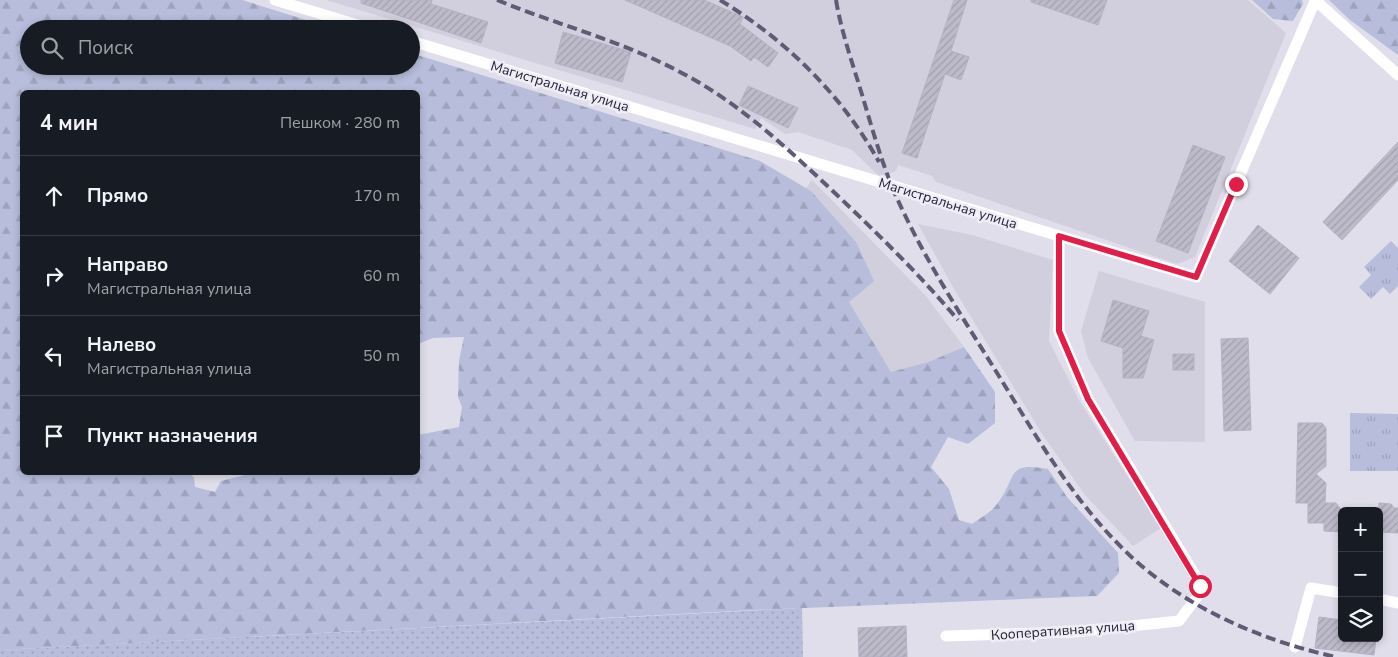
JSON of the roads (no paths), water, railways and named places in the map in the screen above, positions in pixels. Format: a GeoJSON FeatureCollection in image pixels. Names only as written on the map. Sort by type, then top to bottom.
{"type":"FeatureCollection","features":[{"type":"Feature","properties":{"kind":"street"},"geometry":{"type":"LineString","coordinates":[[275,0],[341,20]]}},
{"type":"Feature","properties":{"kind":"street"},"geometry":{"type":"LineString","coordinates":[[1315,1],[1398,75]]}},
{"type":"Feature","properties":{"kind":"street","name":"Магистральная улица"},"geometry":{"type":"LineString","coordinates":[[420,44],[1196,277],[1315,1]]}},
{"type":"Feature","properties":{"kind":"street","name":"Кооперативная улица"},"geometry":{"type":"LineString","coordinates":[[946,636],[1074,632],[1179,621],[1197,599],[1200,586],[1088,399],[1059,331],[1059,236]]}},
{"type":"Feature","properties":{"kind":"street"},"geometry":{"type":"LineString","coordinates":[[1295,647],[1311,588],[1338,592]]}},
{"type":"Feature","properties":{"kind":"street"},"geometry":{"type":"LineString","coordinates":[[1383,601],[1398,603]]}},
{"type":"Feature","properties":{"kind":"railway"},"geometry":{"type":"LineString","coordinates":[[497,0],[636,51],[680,72],[723,98],[782,144],[837,195],[899,256],[958,320]]}},
{"type":"Feature","properties":{"kind":"railway"},"geometry":{"type":"LineString","coordinates":[[720,0],[790,51],[810,71],[848,114],[879,162]]}},
{"type":"Feature","properties":{"kind":"railway"},"geometry":{"type":"LineString","coordinates":[[836,0],[846,44],[876,143],[907,220],[960,313],[1063,477],[1116,542],[1137,562],[1182,595],[1230,622],[1256,633],[1336,657]]}}]}
